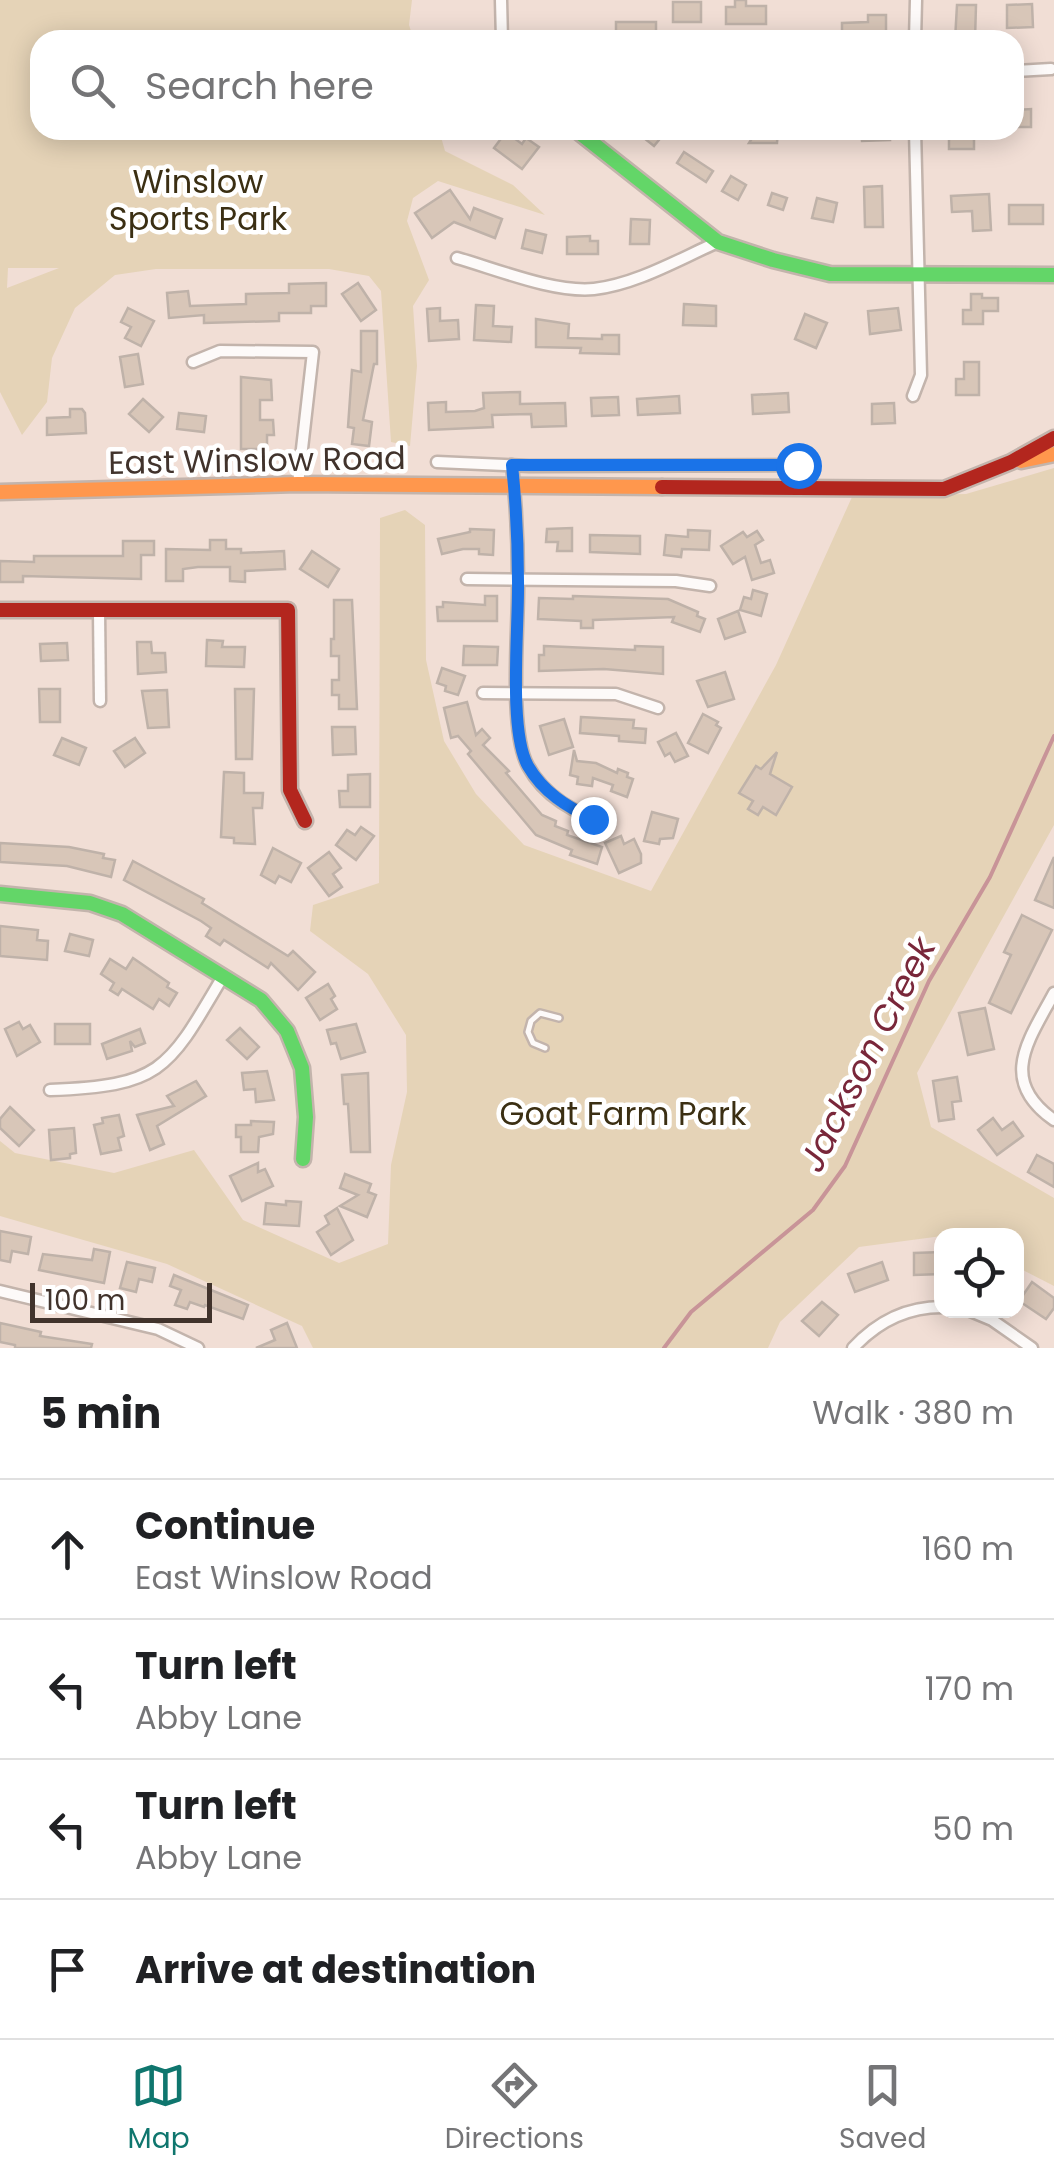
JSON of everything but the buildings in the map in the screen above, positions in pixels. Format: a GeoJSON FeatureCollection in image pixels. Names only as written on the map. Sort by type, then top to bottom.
{"type":"FeatureCollection","features":[{"type":"Feature","properties":{"kind":"street"},"geometry":{"type":"LineString","coordinates":[[501,0],[502,30]]}},
{"type":"Feature","properties":{"kind":"street"},"geometry":{"type":"LineString","coordinates":[[915,30],[916,0]]}},
{"type":"Feature","properties":{"kind":"street"},"geometry":{"type":"LineString","coordinates":[[1024,70],[1051,69]]}},
{"type":"Feature","properties":{"kind":"street"},"geometry":{"type":"LineString","coordinates":[[589,140],[718,242],[830,274],[1054,275]]}},
{"type":"Feature","properties":{"kind":"street"},"geometry":{"type":"LineString","coordinates":[[913,396],[921,375],[915,140]]}},
{"type":"Feature","properties":{"kind":"street"},"geometry":{"type":"LineString","coordinates":[[457,258],[550,284],[592,289],[635,278],[718,242]]}},
{"type":"Feature","properties":{"kind":"street"},"geometry":{"type":"LineString","coordinates":[[193,362],[220,351],[314,352],[298,484]]}},
{"type":"Feature","properties":{"kind":"street","name":"East Winslow Road"},"geometry":{"type":"LineString","coordinates":[[0,492],[298,484],[944,489],[1011,462],[1054,438]]}},
{"type":"Feature","properties":{"kind":"street","name":"East Winslow Road"},"geometry":{"type":"LineString","coordinates":[[1011,462],[1054,454]]}},
{"type":"Feature","properties":{"kind":"street","name":"East Winslow Road"},"geometry":{"type":"LineString","coordinates":[[437,462],[798,465]]}},
{"type":"Feature","properties":{"kind":"street"},"geometry":{"type":"LineString","coordinates":[[512,465],[518,578],[518,692],[526,764],[544,789],[568,807],[593,819],[608,820]]}},
{"type":"Feature","properties":{"kind":"street"},"geometry":{"type":"LineString","coordinates":[[467,579],[676,581],[710,586]]}},
{"type":"Feature","properties":{"kind":"street"},"geometry":{"type":"LineString","coordinates":[[0,610],[288,610],[290,790],[305,822]]}},
{"type":"Feature","properties":{"kind":"street"},"geometry":{"type":"LineString","coordinates":[[99,611],[100,701]]}},
{"type":"Feature","properties":{"kind":"street"},"geometry":{"type":"LineString","coordinates":[[484,694],[616,694],[658,708]]}},
{"type":"Feature","properties":{"kind":"street"},"geometry":{"type":"LineString","coordinates":[[0,894],[90,903],[122,914],[260,1000],[287,1031],[302,1068],[306,1117],[303,1159]]}},
{"type":"Feature","properties":{"kind":"street"},"geometry":{"type":"LineString","coordinates":[[50,1090],[118,1085],[150,1072],[185,1041],[222,978]]}},
{"type":"Feature","properties":{"kind":"street"},"geometry":{"type":"LineString","coordinates":[[1054,993],[1027,1044],[1022,1062],[1027,1094],[1054,1120]]}},
{"type":"Feature","properties":{"kind":"street"},"geometry":{"type":"LineString","coordinates":[[0,1291],[158,1329],[198,1348]]}},
{"type":"Feature","properties":{"kind":"street"},"geometry":{"type":"LineString","coordinates":[[854,1348],[869,1332],[898,1315],[934,1308]]}},
{"type":"Feature","properties":{"kind":"street"},"geometry":{"type":"LineString","coordinates":[[987,1318],[1032,1348]]}},
{"type":"Feature","properties":{"kind":"lane"},"geometry":{"type":"LineString","coordinates":[[545,1048],[533,1043],[528,1032],[531,1022],[540,1013],[560,1018]]}},
{"type":"Feature","properties":{"kind":"green space","name":"Winslow Sports Park"},"geometry":{"type":"Polygon","coordinates":[[[0,0],[412,0],[411,30],[30,30],[30,140],[442,140],[445,151],[513,185],[545,215],[438,181],[413,198],[407,221],[429,280],[413,306],[417,366],[410,446],[391,442],[381,291],[369,276],[329,269],[156,269],[115,275],[75,308],[52,358],[47,402],[22,435],[0,392],[0,0]],[[8,268],[7,288],[59,268],[8,268]]]}},
{"type":"Feature","properties":{"kind":"green space","name":"Goat Farm Park"},"geometry":{"type":"Polygon","coordinates":[[[1054,468],[1054,825],[917,1073],[931,1127],[1054,1198],[1054,1286],[1024,1271],[1024,1228],[934,1228],[934,1237],[859,1247],[780,1322],[768,1348],[313,1348],[302,1326],[167,1264],[0,1216],[0,1141],[15,1153],[114,1173],[194,1150],[243,1220],[339,1263],[388,1244],[391,1165],[407,1092],[406,1035],[368,974],[310,931],[313,905],[379,883],[380,518],[405,510],[425,525],[426,660],[444,741],[476,794],[524,845],[651,891],[776,665],[852,497],[966,494],[1054,468]]]}},
{"type":"Feature","properties":{"kind":"waterway","name":"Jackson Creek"},"geometry":{"type":"LineString","coordinates":[[664,1348],[691,1312],[813,1210],[845,1166],[929,981],[990,877],[1054,736]]}},
{"type":"Feature","properties":{"kind":"traffic: fast"},"geometry":{"type":"LineString","coordinates":[[589,140],[718,242],[773,260],[830,274],[1054,275]]}},
{"type":"Feature","properties":{"kind":"traffic: fast"},"geometry":{"type":"LineString","coordinates":[[0,894],[90,903],[122,914],[261,1000],[287,1031],[302,1068],[306,1117],[303,1159]]}},
{"type":"Feature","properties":{"kind":"traffic: slow"},"geometry":{"type":"LineString","coordinates":[[1021,461],[1054,454]]}},
{"type":"Feature","properties":{"kind":"traffic: slow"},"geometry":{"type":"LineString","coordinates":[[0,492],[298,484],[662,487]]}},
{"type":"Feature","properties":{"kind":"traffic: jam"},"geometry":{"type":"LineString","coordinates":[[662,487],[944,489],[1011,462],[1054,438]]}},
{"type":"Feature","properties":{"kind":"traffic: jam"},"geometry":{"type":"LineString","coordinates":[[0,610],[288,610],[290,790],[305,821]]}},
{"type":"Feature","properties":{"kind":"route"},"geometry":{"type":"LineString","coordinates":[[593,819],[544,789],[526,764],[518,692],[518,578],[512,465],[798,465]]}}]}
